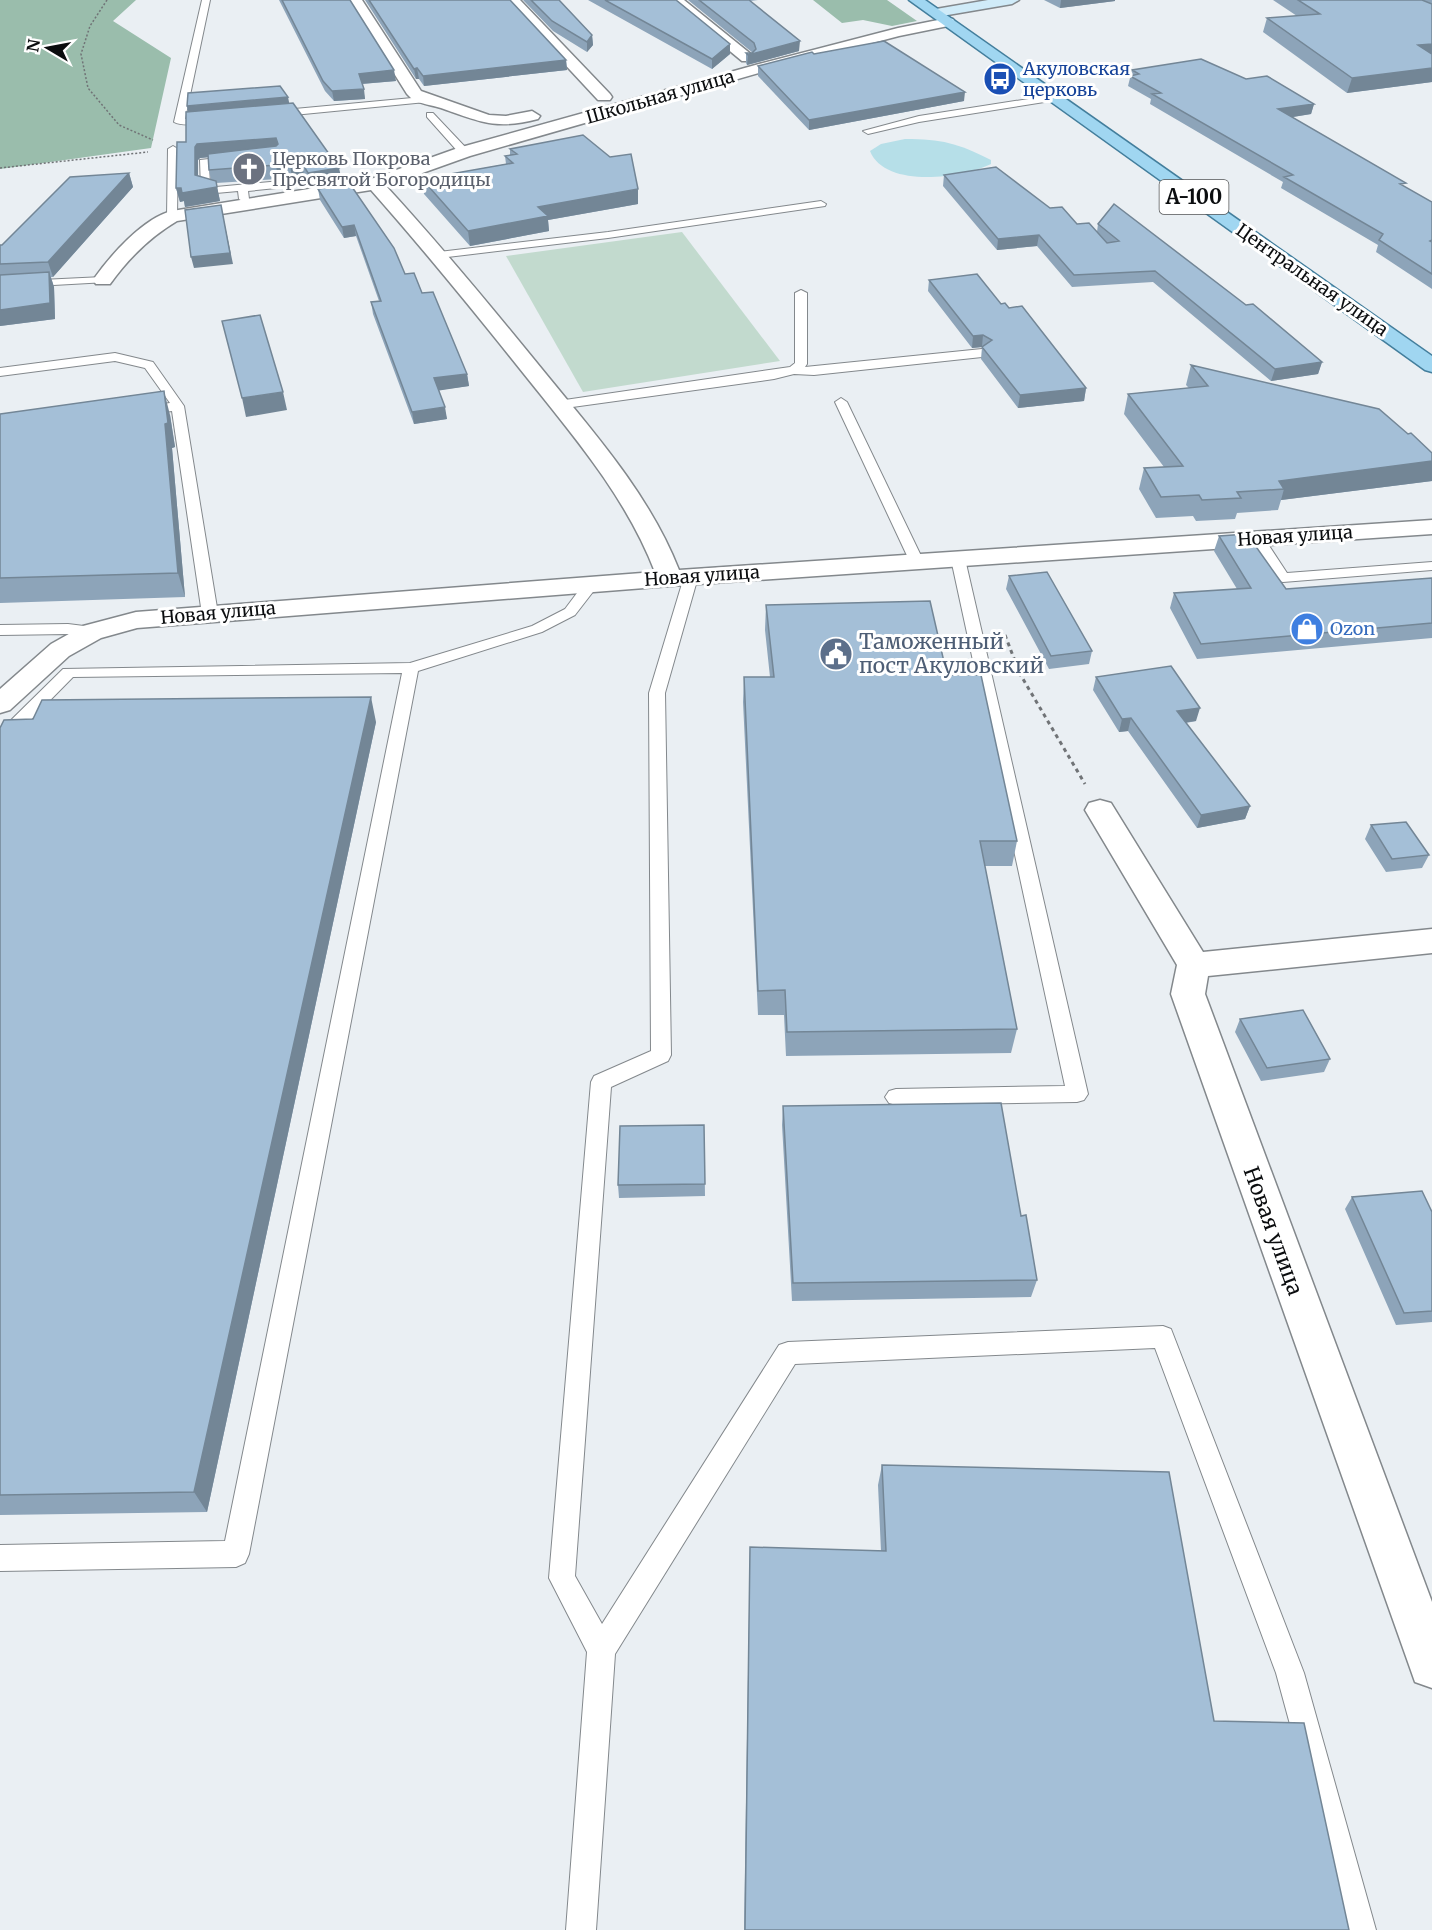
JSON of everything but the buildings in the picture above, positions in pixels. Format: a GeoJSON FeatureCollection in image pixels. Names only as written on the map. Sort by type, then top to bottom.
{"type":"FeatureCollection","features":[{"type":"Feature","properties":{"kind":"main road","name":"А-100"},"geometry":{"type":"LineString","coordinates":[[916,0],[946,15]]}},
{"type":"Feature","properties":{"kind":"main road","name":"Центральная улица"},"geometry":{"type":"LineString","coordinates":[[946,15],[1004,48],[1432,345]]}},
{"type":"Feature","properties":{"kind":"main road","name":"Центральная улица"},"geometry":{"type":"LineString","coordinates":[[946,15],[1054,98],[1432,366]]}},
{"type":"Feature","properties":{"kind":"street"},"geometry":{"type":"LineString","coordinates":[[355,0],[415,94],[423,99],[442,103],[492,122],[507,123],[747,58]]}},
{"type":"Feature","properties":{"kind":"street"},"geometry":{"type":"LineString","coordinates":[[512,0],[604,97]]}},
{"type":"Feature","properties":{"kind":"street"},"geometry":{"type":"LineString","coordinates":[[675,0],[747,58],[764,67]]}},
{"type":"Feature","properties":{"kind":"street"},"geometry":{"type":"LineString","coordinates":[[946,15],[1012,0]]}},
{"type":"Feature","properties":{"kind":"street","name":"Школьная улица"},"geometry":{"type":"LineString","coordinates":[[103,280],[115,263],[152,228],[172,216],[244,196],[341,191],[375,184],[464,152],[764,67],[898,32],[946,15]]}},
{"type":"Feature","properties":{"kind":"street"},"geometry":{"type":"LineString","coordinates":[[375,184],[439,255],[604,461],[680,577]]}},
{"type":"Feature","properties":{"kind":"street","name":"Новая улица"},"geometry":{"type":"LineString","coordinates":[[0,704],[60,650],[92,632],[136,620],[680,577],[1432,527]]}},
{"type":"Feature","properties":{"kind":"street"},"geometry":{"type":"LineString","coordinates":[[1100,810],[1194,966],[1432,941]]}},
{"type":"Feature","properties":{"kind":"street","name":"Новая улица"},"geometry":{"type":"LineString","coordinates":[[1194,966],[1188,994],[1432,1665]]}},
{"type":"Feature","properties":{"kind":"lane"},"geometry":{"type":"LineString","coordinates":[[206,0],[179,122],[226,118]]}},
{"type":"Feature","properties":{"kind":"lane"},"geometry":{"type":"LineString","coordinates":[[868,131],[919,118],[1054,98]]}},
{"type":"Feature","properties":{"kind":"lane"},"geometry":{"type":"LineString","coordinates":[[261,115],[423,99]]}},
{"type":"Feature","properties":{"kind":"lane"},"geometry":{"type":"LineString","coordinates":[[430,115],[464,152]]}},
{"type":"Feature","properties":{"kind":"lane"},"geometry":{"type":"LineString","coordinates":[[172,216],[173,149]]}},
{"type":"Feature","properties":{"kind":"lane"},"geometry":{"type":"LineString","coordinates":[[250,157],[204,162],[206,187],[244,196],[286,184],[285,176]]}},
{"type":"Feature","properties":{"kind":"lane"},"geometry":{"type":"LineString","coordinates":[[439,255],[608,235],[820,204]]}},
{"type":"Feature","properties":{"kind":"lane"},"geometry":{"type":"LineString","coordinates":[[0,285],[103,280]]}},
{"type":"Feature","properties":{"kind":"lane"},"geometry":{"type":"LineString","coordinates":[[794,370],[801,364],[801,293]]}},
{"type":"Feature","properties":{"kind":"lane"},"geometry":{"type":"LineString","coordinates":[[558,405],[774,375],[794,370],[814,371],[982,353]]}},
{"type":"Feature","properties":{"kind":"lane"},"geometry":{"type":"LineString","coordinates":[[0,372],[115,357],[149,365],[178,406],[210,614]]}},
{"type":"Feature","properties":{"kind":"lane"},"geometry":{"type":"LineString","coordinates":[[841,402],[917,562]]}},
{"type":"Feature","properties":{"kind":"lane"},"geometry":{"type":"LineString","coordinates":[[130,413],[178,406]]}},
{"type":"Feature","properties":{"kind":"lane"},"geometry":{"type":"LineString","coordinates":[[1257,538],[1283,578],[1432,567]]}},
{"type":"Feature","properties":{"kind":"lane"},"geometry":{"type":"LineString","coordinates":[[897,1097],[1077,1094],[958,559]]}},
{"type":"Feature","properties":{"kind":"lane"},"geometry":{"type":"LineString","coordinates":[[601,1650],[562,1578],[601,1082],[662,1055],[657,693],[680,577]]}},
{"type":"Feature","properties":{"kind":"lane"},"geometry":{"type":"LineString","coordinates":[[0,741],[69,672],[411,668],[537,629],[570,612],[591,584]]}},
{"type":"Feature","properties":{"kind":"lane"},"geometry":{"type":"LineString","coordinates":[[0,630],[68,629],[92,632]]}},
{"type":"Feature","properties":{"kind":"lane"},"geometry":{"type":"LineString","coordinates":[[0,1558],[236,1554],[411,668]]}},
{"type":"Feature","properties":{"kind":"lane"},"geometry":{"type":"LineString","coordinates":[[581,1930],[601,1650],[788,1353],[1163,1337],[1290,1672],[1361,1930]]}},
{"type":"Feature","properties":{"kind":"path"},"geometry":{"type":"LineString","coordinates":[[107,0],[90,26],[81,54],[88,88],[119,125],[173,149]]}},
{"type":"Feature","properties":{"kind":"path"},"geometry":{"type":"LineString","coordinates":[[0,168],[173,149]]}},
{"type":"Feature","properties":{"kind":"path"},"geometry":{"type":"LineString","coordinates":[[1003,630],[1020,674],[1100,810]]}},
{"type":"Feature","properties":{"kind":"green space"},"geometry":{"type":"Polygon","coordinates":[[[0,0],[136,0],[113,21],[171,58],[151,148],[0,169],[0,0]]]}},
{"type":"Feature","properties":{"kind":"green space"},"geometry":{"type":"Polygon","coordinates":[[[813,0],[887,0],[917,21],[892,26],[863,20],[842,23],[813,0]]]}},
{"type":"Feature","properties":{"kind":"green space"},"geometry":{"type":"Polygon","coordinates":[[[682,232],[780,361],[583,392],[506,256],[682,232]]]}},
{"type":"Feature","properties":{"kind":"water"},"geometry":{"type":"Polygon","coordinates":[[[905,139],[949,143],[991,160],[991,164],[944,176],[907,176],[891,171],[878,163],[870,151],[881,144],[905,139]]]}},
{"type":"Feature","properties":{"kind":"place","name":"Акуловская церковь"},"geometry":{"type":"Point","coordinates":[1000,79]}},
{"type":"Feature","properties":{"kind":"place","name":"Церковь Покрова Пресвятой Богородицы"},"geometry":{"type":"Point","coordinates":[249,169]}},
{"type":"Feature","properties":{"kind":"place","name":"Ozon"},"geometry":{"type":"Point","coordinates":[1307,629]}},
{"type":"Feature","properties":{"kind":"place","name":"Таможенный пост Акуловский"},"geometry":{"type":"Point","coordinates":[836,654]}}]}
